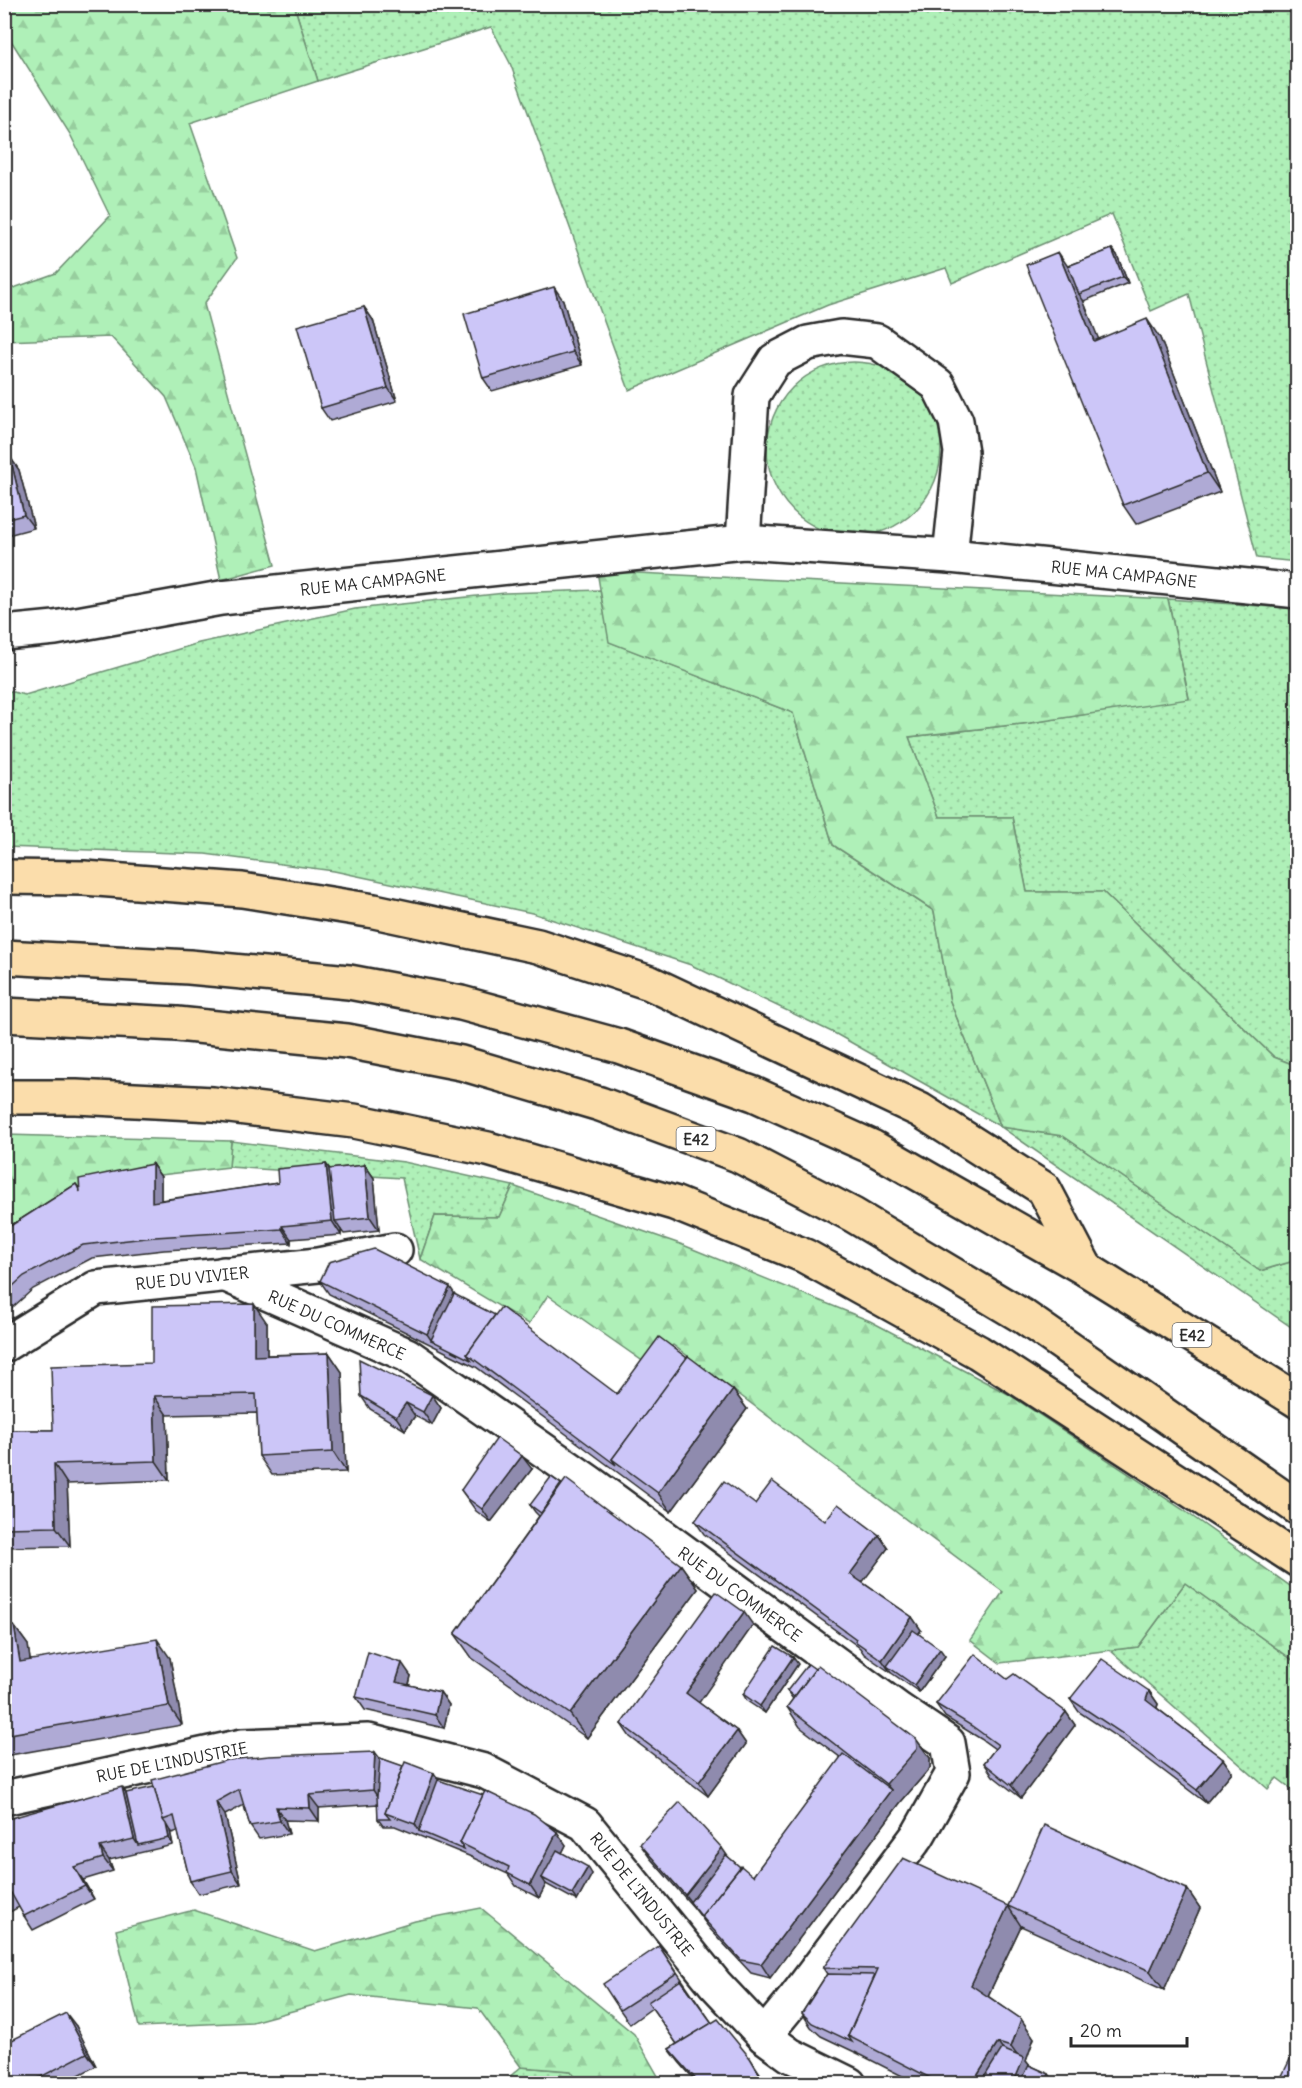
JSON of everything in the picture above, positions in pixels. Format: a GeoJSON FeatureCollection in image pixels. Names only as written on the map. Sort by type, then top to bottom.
{"type":"FeatureCollection","features":[{"type":"Feature","properties":{"kind":"highway"},"geometry":{"type":"LineString","coordinates":[[4,877],[84,878],[242,891],[374,911],[538,946],[650,983],[920,1110],[1044,1189],[1086,1269]]}},
{"type":"Feature","properties":{"kind":"highway","name":"E42"},"geometry":{"type":"LineString","coordinates":[[4,957],[189,967],[349,982],[461,1003],[619,1046],[754,1094],[872,1147],[1086,1269],[1298,1401]]}},
{"type":"Feature","properties":{"kind":"highway","name":"E42"},"geometry":{"type":"LineString","coordinates":[[4,1016],[177,1024],[347,1041],[461,1063],[568,1094],[738,1155],[853,1215],[1024,1317],[1298,1508]]}},
{"type":"Feature","properties":{"kind":"highway"},"geometry":{"type":"LineString","coordinates":[[4,1097],[76,1097],[213,1104],[354,1120],[488,1149],[674,1203],[805,1256],[978,1352],[1298,1560]]}},
{"type":"Feature","properties":{"kind":"street"},"geometry":{"type":"LineString","coordinates":[[743,542],[752,396],[775,360],[808,343],[841,337],[877,341],[938,385],[956,421],[961,452],[950,556]]}},
{"type":"Feature","properties":{"kind":"street","name":"RUE MA CAMPAGNE"},"geometry":{"type":"LineString","coordinates":[[4,633],[55,628],[222,598],[743,542],[950,556],[1298,591]]}},
{"type":"Feature","properties":{"kind":"street","name":"RUE DU VIVIER"},"geometry":{"type":"LineString","coordinates":[[4,1346],[96,1288],[318,1264],[395,1250]]}},
{"type":"Feature","properties":{"kind":"street","name":"RUE DU COMMERCE"},"geometry":{"type":"LineString","coordinates":[[224,1274],[407,1355],[589,1482],[898,1710],[948,1743],[953,1773],[918,1834],[764,2036]]}},
{"type":"Feature","properties":{"kind":"street","name":"RUE DE L'INDUSTRIE"},"geometry":{"type":"LineString","coordinates":[[4,1798],[242,1746],[368,1741],[484,1771],[585,1824],[716,1984],[764,2036],[790,2055],[835,2080]]}},
{"type":"Feature","properties":{"kind":"green space"},"geometry":{"type":"Polygon","coordinates":[[[5,4],[294,5],[318,81],[190,123],[237,258],[204,304],[275,565],[221,580],[196,467],[166,397],[111,337],[5,341],[5,291],[56,273],[110,216],[70,134],[5,31],[5,4]]]}},
{"type":"Feature","properties":{"kind":"green space"},"geometry":{"type":"Polygon","coordinates":[[[294,5],[1297,5],[1297,562],[1257,558],[1189,294],[1151,311],[1112,214],[952,283],[946,268],[828,305],[629,390],[510,63],[491,27],[318,81],[294,5]]]}},
{"type":"Feature","properties":{"kind":"green space"},"geometry":{"type":"Polygon","coordinates":[[[854,362],[887,369],[902,377],[915,388],[926,401],[934,416],[941,449],[934,482],[926,497],[915,510],[902,521],[887,529],[854,536],[821,529],[806,521],[793,510],[782,497],[774,482],[767,449],[774,416],[782,401],[793,388],[806,377],[821,369],[854,362]]]}},
{"type":"Feature","properties":{"kind":"green space"},"geometry":{"type":"Polygon","coordinates":[[[597,571],[1168,599],[1189,699],[1030,723],[909,737],[939,817],[1012,817],[1027,892],[1103,892],[1274,1057],[1297,1066],[1297,1260],[1260,1271],[1063,1136],[1001,1127],[950,1001],[934,911],[833,845],[793,713],[609,642],[597,571]]]}},
{"type":"Feature","properties":{"kind":"green space"},"geometry":{"type":"Polygon","coordinates":[[[600,590],[610,642],[793,713],[833,845],[934,911],[950,1001],[1001,1127],[836,1034],[691,965],[532,913],[334,871],[205,854],[5,847],[5,690],[25,695],[199,643],[355,609],[505,593],[600,590]]]}},
{"type":"Feature","properties":{"kind":"green space"},"geometry":{"type":"Polygon","coordinates":[[[1168,599],[1297,609],[1297,1066],[1274,1057],[1103,892],[1027,892],[1012,817],[939,817],[909,737],[1030,723],[1189,698],[1168,599]]]}},
{"type":"Feature","properties":{"kind":"green space"},"geometry":{"type":"Polygon","coordinates":[[[1001,1127],[1063,1136],[1260,1271],[1297,1260],[1297,1331],[1001,1127]]]}},
{"type":"Feature","properties":{"kind":"green space"},"geometry":{"type":"Polygon","coordinates":[[[5,1135],[231,1141],[229,1167],[91,1183],[5,1228],[5,1135]]]}},
{"type":"Feature","properties":{"kind":"green space"},"geometry":{"type":"Polygon","coordinates":[[[231,1141],[404,1162],[513,1186],[499,1217],[435,1216],[420,1259],[402,1178],[229,1167],[231,1141]]]}},
{"type":"Feature","properties":{"kind":"green space"},"geometry":{"type":"Polygon","coordinates":[[[513,1186],[683,1245],[870,1321],[1010,1395],[1182,1509],[1297,1591],[1297,1663],[1185,1583],[1138,1647],[1000,1663],[970,1640],[1003,1592],[673,1345],[654,1369],[548,1295],[529,1324],[420,1259],[435,1216],[499,1217],[513,1186]]]}},
{"type":"Feature","properties":{"kind":"green space"},"geometry":{"type":"Polygon","coordinates":[[[1185,1583],[1297,1663],[1297,1793],[1277,1778],[1268,1789],[1110,1650],[1138,1647],[1185,1583]]]}},
{"type":"Feature","properties":{"kind":"green space"},"geometry":{"type":"Polygon","coordinates":[[[481,1908],[634,2034],[662,2083],[579,2083],[571,2071],[521,2067],[478,2008],[351,1995],[252,2022],[139,2027],[116,1930],[194,1910],[315,1951],[415,1921],[481,1908]]]}},
{"type":"Feature","properties":{"kind":"green space"},"geometry":{"type":"Polygon","coordinates":[[[521,2067],[571,2071],[579,2083],[501,2084],[521,2067]]]}},
{"type":"Feature","properties":{"kind":"building"},"geometry":{"type":"Polygon","coordinates":[[[1112,249],[1123,277],[1079,294],[1068,266],[1112,249]]]}},
{"type":"Feature","properties":{"kind":"building"},"geometry":{"type":"Polygon","coordinates":[[[1058,252],[1094,341],[1147,319],[1207,473],[1123,505],[1026,265],[1058,252]]]}},
{"type":"Feature","properties":{"kind":"building"},"geometry":{"type":"Polygon","coordinates":[[[554,287],[573,352],[483,378],[464,314],[554,287]]]}},
{"type":"Feature","properties":{"kind":"building"},"geometry":{"type":"Polygon","coordinates":[[[364,307],[388,388],[321,408],[297,326],[364,307]]]}},
{"type":"Feature","properties":{"kind":"building"},"geometry":{"type":"Polygon","coordinates":[[[10,457],[24,515],[4,520],[4,458],[10,457]]]}},
{"type":"Feature","properties":{"kind":"building"},"geometry":{"type":"Polygon","coordinates":[[[152,1164],[152,1202],[278,1183],[277,1169],[326,1164],[332,1221],[282,1226],[282,1229],[155,1237],[83,1245],[24,1276],[4,1294],[4,1230],[76,1184],[80,1192],[79,1179],[152,1164]]]}},
{"type":"Feature","properties":{"kind":"building"},"geometry":{"type":"Polygon","coordinates":[[[365,1165],[370,1217],[335,1221],[329,1169],[365,1165]]]}},
{"type":"Feature","properties":{"kind":"building"},"geometry":{"type":"Polygon","coordinates":[[[374,1249],[450,1287],[427,1334],[320,1281],[329,1262],[374,1249]]]}},
{"type":"Feature","properties":{"kind":"building"},"geometry":{"type":"Polygon","coordinates":[[[454,1294],[495,1315],[467,1354],[471,1360],[431,1340],[454,1294]]]}},
{"type":"Feature","properties":{"kind":"building"},"geometry":{"type":"Polygon","coordinates":[[[254,1304],[254,1356],[329,1353],[333,1452],[259,1456],[256,1394],[154,1396],[156,1461],[54,1464],[56,1527],[4,1528],[4,1430],[53,1430],[51,1366],[152,1363],[152,1306],[254,1304]]]}},
{"type":"Feature","properties":{"kind":"building"},"geometry":{"type":"Polygon","coordinates":[[[501,1307],[617,1394],[659,1337],[687,1358],[612,1459],[616,1465],[467,1354],[501,1307]]]}},
{"type":"Feature","properties":{"kind":"building"},"geometry":{"type":"Polygon","coordinates":[[[688,1356],[733,1390],[658,1493],[612,1459],[688,1356]]]}},
{"type":"Feature","properties":{"kind":"building"},"geometry":{"type":"Polygon","coordinates":[[[359,1359],[432,1395],[423,1412],[406,1403],[396,1417],[361,1396],[359,1359]]]}},
{"type":"Feature","properties":{"kind":"building"},"geometry":{"type":"Polygon","coordinates":[[[497,1438],[522,1456],[482,1509],[467,1498],[461,1490],[497,1438]]]}},
{"type":"Feature","properties":{"kind":"building"},"geometry":{"type":"Polygon","coordinates":[[[551,1477],[561,1484],[541,1513],[530,1505],[551,1477]]]}},
{"type":"Feature","properties":{"kind":"building"},"geometry":{"type":"Polygon","coordinates":[[[566,1479],[681,1565],[570,1714],[455,1634],[566,1479]]]}},
{"type":"Feature","properties":{"kind":"building"},"geometry":{"type":"Polygon","coordinates":[[[724,1481],[755,1504],[772,1481],[825,1521],[838,1504],[879,1535],[850,1574],[912,1617],[882,1660],[695,1521],[724,1481]]]}},
{"type":"Feature","properties":{"kind":"building"},"geometry":{"type":"Polygon","coordinates":[[[716,1592],[744,1612],[686,1693],[737,1731],[699,1782],[621,1724],[716,1592]]]}},
{"type":"Feature","properties":{"kind":"building"},"geometry":{"type":"Polygon","coordinates":[[[14,1626],[20,1662],[157,1639],[169,1706],[4,1735],[4,1628],[14,1626]]]}},
{"type":"Feature","properties":{"kind":"building"},"geometry":{"type":"Polygon","coordinates":[[[913,1630],[940,1649],[914,1685],[887,1666],[913,1630]]]}},
{"type":"Feature","properties":{"kind":"building"},"geometry":{"type":"Polygon","coordinates":[[[775,1646],[793,1657],[760,1706],[743,1694],[775,1646]]]}},
{"type":"Feature","properties":{"kind":"building"},"geometry":{"type":"Polygon","coordinates":[[[368,1652],[402,1663],[396,1682],[440,1692],[435,1715],[356,1697],[368,1652]]]}},
{"type":"Feature","properties":{"kind":"building"},"geometry":{"type":"Polygon","coordinates":[[[975,1654],[1007,1679],[1014,1674],[1066,1712],[1011,1785],[984,1763],[998,1745],[936,1704],[975,1654]]]}},
{"type":"Feature","properties":{"kind":"building"},"geometry":{"type":"Polygon","coordinates":[[[1102,1659],[1149,1691],[1146,1700],[1223,1759],[1197,1790],[1123,1734],[1070,1699],[1102,1659]]]}},
{"type":"Feature","properties":{"kind":"building"},"geometry":{"type":"Polygon","coordinates":[[[808,1664],[815,1669],[794,1697],[787,1691],[808,1664]]]}},
{"type":"Feature","properties":{"kind":"building"},"geometry":{"type":"Polygon","coordinates":[[[818,1665],[916,1739],[917,1749],[886,1784],[787,1707],[818,1665]]]}},
{"type":"Feature","properties":{"kind":"building"},"geometry":{"type":"Polygon","coordinates":[[[375,1752],[373,1790],[309,1795],[310,1808],[276,1807],[280,1821],[250,1826],[239,1789],[216,1802],[232,1871],[190,1881],[174,1816],[163,1820],[152,1780],[228,1760],[375,1752]]]}},
{"type":"Feature","properties":{"kind":"building"},"geometry":{"type":"Polygon","coordinates":[[[843,1754],[891,1790],[761,1964],[741,1960],[701,1916],[741,1866],[753,1876],[843,1754]]]}},
{"type":"Feature","properties":{"kind":"building"},"geometry":{"type":"Polygon","coordinates":[[[380,1758],[403,1766],[385,1813],[390,1819],[378,1819],[380,1758]]]}},
{"type":"Feature","properties":{"kind":"building"},"geometry":{"type":"Polygon","coordinates":[[[405,1762],[434,1773],[415,1824],[385,1813],[405,1762]]]}},
{"type":"Feature","properties":{"kind":"building"},"geometry":{"type":"Polygon","coordinates":[[[438,1780],[483,1795],[460,1843],[464,1850],[419,1831],[438,1780]]]}},
{"type":"Feature","properties":{"kind":"building"},"geometry":{"type":"Polygon","coordinates":[[[122,1787],[134,1839],[100,1847],[103,1858],[74,1867],[85,1886],[24,1916],[11,1893],[4,1896],[4,1820],[122,1787]]]}},
{"type":"Feature","properties":{"kind":"building"},"geometry":{"type":"Polygon","coordinates":[[[154,1787],[169,1838],[138,1845],[126,1793],[154,1787]]]}},
{"type":"Feature","properties":{"kind":"building"},"geometry":{"type":"Polygon","coordinates":[[[485,1791],[534,1814],[557,1832],[530,1885],[507,1873],[509,1867],[460,1843],[485,1791]]]}},
{"type":"Feature","properties":{"kind":"building"},"geometry":{"type":"Polygon","coordinates":[[[680,1802],[722,1848],[685,1895],[640,1844],[680,1802]]]}},
{"type":"Feature","properties":{"kind":"building"},"geometry":{"type":"Polygon","coordinates":[[[1044,1825],[1187,1889],[1150,1971],[1008,1906],[1044,1825]]]}},
{"type":"Feature","properties":{"kind":"building"},"geometry":{"type":"Polygon","coordinates":[[[557,1850],[588,1867],[572,1894],[542,1878],[557,1850]]]}},
{"type":"Feature","properties":{"kind":"building"},"geometry":{"type":"Polygon","coordinates":[[[726,1855],[740,1867],[701,1916],[690,1902],[726,1855]]]}},
{"type":"Feature","properties":{"kind":"building"},"geometry":{"type":"Polygon","coordinates":[[[903,1858],[1008,1906],[971,1985],[1021,2019],[1011,2047],[998,2043],[972,2084],[942,2084],[848,2036],[878,1969],[823,1968],[903,1858]]]}},
{"type":"Feature","properties":{"kind":"building"},"geometry":{"type":"Polygon","coordinates":[[[659,1946],[677,1973],[620,2010],[603,1984],[659,1946]]]}},
{"type":"Feature","properties":{"kind":"building"},"geometry":{"type":"Polygon","coordinates":[[[827,1974],[875,1975],[848,2036],[852,2042],[812,2023],[802,2013],[827,1974]]]}},
{"type":"Feature","properties":{"kind":"building"},"geometry":{"type":"Polygon","coordinates":[[[681,1980],[712,2023],[677,2044],[648,2002],[681,1980]]]}},
{"type":"Feature","properties":{"kind":"building"},"geometry":{"type":"Polygon","coordinates":[[[66,2013],[87,2053],[27,2084],[4,2084],[4,2044],[66,2013]]]}},
{"type":"Feature","properties":{"kind":"building"},"geometry":{"type":"Polygon","coordinates":[[[718,2019],[750,2058],[765,2084],[700,2084],[669,2049],[718,2019]]]}},
{"type":"Feature","properties":{"kind":"building"},"geometry":{"type":"Polygon","coordinates":[[[1298,2043],[1298,2084],[1278,2084],[1298,2043]]]}},
{"type":"Feature","properties":{"kind":"building"},"geometry":{"type":"Polygon","coordinates":[[[1002,2049],[1024,2058],[1013,2084],[980,2084],[1002,2049]]]}},
{"type":"Feature","properties":{"kind":"building"},"geometry":{"type":"Polygon","coordinates":[[[1029,2065],[1049,2074],[1045,2084],[1038,2082],[1037,2084],[1020,2084],[1029,2065]]]}}]}
